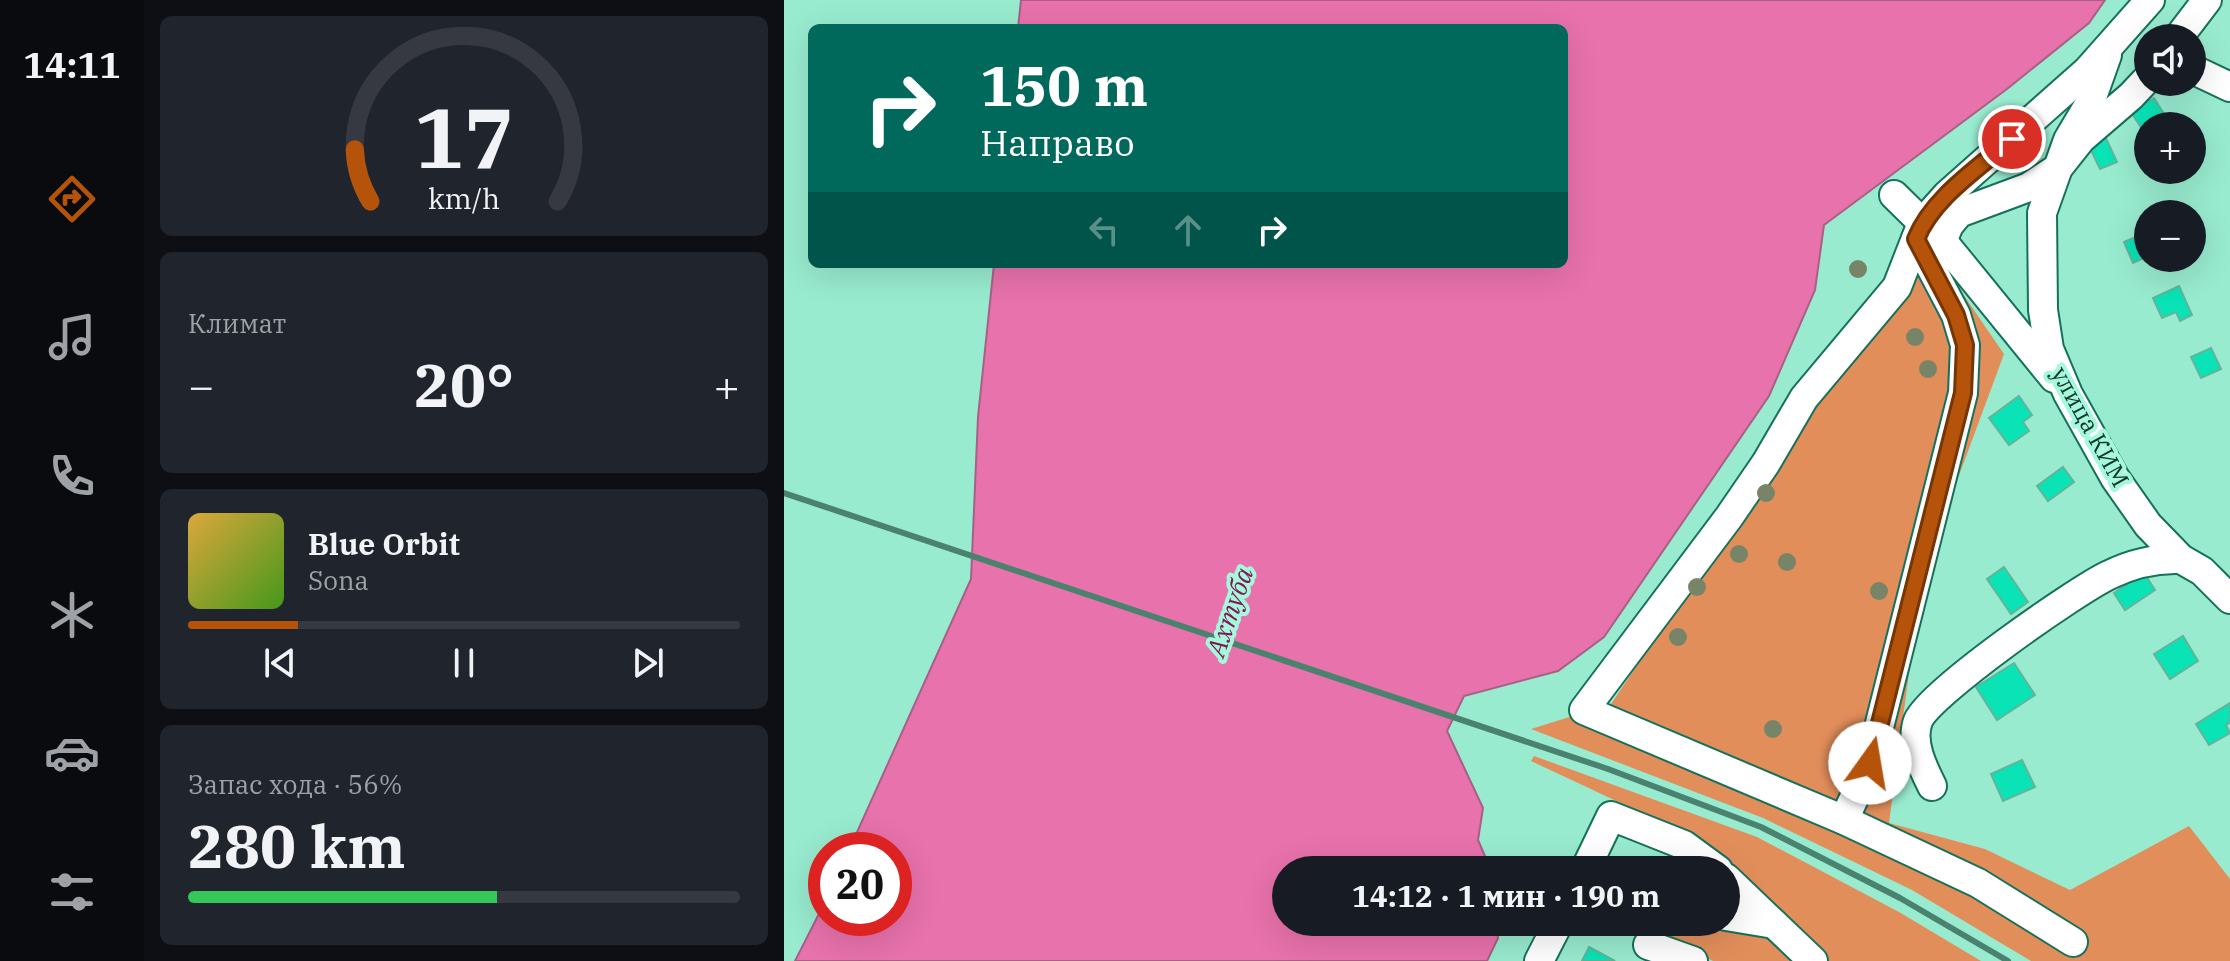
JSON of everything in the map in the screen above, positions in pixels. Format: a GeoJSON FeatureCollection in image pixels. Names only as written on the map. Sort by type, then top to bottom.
{"type":"FeatureCollection","features":[{"type":"Feature","properties":{"kind":"street"},"geometry":{"type":"LineString","coordinates":[[2073,942],[1978,883],[1844,820],[1584,710],[1729,517],[1766,463],[1804,398],[1897,287],[1947,195],[2087,71],[2150,0]]}},
{"type":"Feature","properties":{"kind":"street"},"geometry":{"type":"LineString","coordinates":[[1927,235],[1949,225],[1959,213],[2029,187],[2058,168],[2068,140],[2090,103],[2171,0]]}},
{"type":"Feature","properties":{"kind":"street"},"geometry":{"type":"LineString","coordinates":[[2189,24],[2207,0]]}},
{"type":"Feature","properties":{"kind":"street"},"geometry":{"type":"LineString","coordinates":[[2090,103],[2111,43]]}},
{"type":"Feature","properties":{"kind":"street"},"geometry":{"type":"LineString","coordinates":[[2206,76],[2230,87]]}},
{"type":"Feature","properties":{"kind":"street","name":"улица КИМ"},"geometry":{"type":"LineString","coordinates":[[2134,93],[2081,139],[2058,168],[2042,213],[2041,280],[2049,349],[2068,394],[2115,478],[2148,525],[2181,559],[2202,571],[2230,599]]}},
{"type":"Feature","properties":{"kind":"street"},"geometry":{"type":"LineString","coordinates":[[1894,195],[2068,394]]}},
{"type":"Feature","properties":{"kind":"street"},"geometry":{"type":"LineString","coordinates":[[1844,820],[1870,763],[1963,393],[1965,345],[1927,235]]}},
{"type":"Feature","properties":{"kind":"street"},"geometry":{"type":"LineString","coordinates":[[1932,786],[1921,763],[1917,744],[1918,721],[1933,704],[2030,624],[2108,575],[2158,558],[2181,559]]}},
{"type":"Feature","properties":{"kind":"street"},"geometry":{"type":"LineString","coordinates":[[1592,856],[1611,816],[1684,845],[1699,856]]}},
{"type":"Feature","properties":{"kind":"street"},"geometry":{"type":"LineString","coordinates":[[1740,891],[1813,961]]}},
{"type":"Feature","properties":{"kind":"street"},"geometry":{"type":"LineString","coordinates":[[1740,918],[1774,924]]}},
{"type":"Feature","properties":{"kind":"street"},"geometry":{"type":"LineString","coordinates":[[1539,961],[1552,936]]}},
{"type":"Feature","properties":{"kind":"street"},"geometry":{"type":"LineString","coordinates":[[1648,945],[1693,961]]}},
{"type":"Feature","properties":{"kind":"shaded area"},"geometry":{"type":"Polygon","coordinates":[[[1930,246],[2004,354],[1944,516],[1913,643],[1889,823],[1985,849],[2070,890],[2189,826],[2230,879],[2230,961],[2031,961],[1912,890],[1763,818],[1531,729],[1611,704],[1796,429],[1930,246]]]}},
{"type":"Feature","properties":{"kind":"shaded area"},"geometry":{"type":"Polygon","coordinates":[[[1534,756],[1757,837],[1899,912],[1981,961],[1713,961],[1697,952],[1648,936],[1740,936],[1740,926],[1758,930],[1740,910],[1740,856],[1691,856],[1659,821],[1531,761],[1534,756]]]}},
{"type":"Feature","properties":{"kind":"water","name":"Ахтуба"},"geometry":{"type":"Polygon","coordinates":[[[1021,0],[2105,0],[2089,23],[2007,89],[1824,225],[1815,290],[1769,396],[1604,637],[1558,671],[1464,696],[1447,731],[1483,808],[1478,840],[1485,856],[1272,856],[1272,936],[1498,936],[1487,961],[795,961],[808,935],[912,936],[912,832],[857,832],[971,579],[978,417],[994,268],[1568,268],[1568,24],[1018,24],[1021,0]]]}},
{"type":"Feature","properties":{"kind":"building"},"geometry":{"type":"Polygon","coordinates":[[[2154,98],[2163,112],[2134,112],[2134,117],[2131,112],[2154,98]]]}},
{"type":"Feature","properties":{"kind":"building"},"geometry":{"type":"Polygon","coordinates":[[[2104,134],[2117,162],[2100,169],[2087,142],[2104,134]]]}},
{"type":"Feature","properties":{"kind":"building"},"geometry":{"type":"Polygon","coordinates":[[[2134,238],[2133,263],[2124,242],[2134,238]]]}},
{"type":"Feature","properties":{"kind":"building"},"geometry":{"type":"Polygon","coordinates":[[[2179,286],[2192,315],[2180,321],[2176,312],[2162,318],[2153,298],[2179,286]]]}},
{"type":"Feature","properties":{"kind":"building"},"geometry":{"type":"Polygon","coordinates":[[[2211,348],[2221,369],[2201,378],[2191,357],[2211,348]]]}},
{"type":"Feature","properties":{"kind":"building"},"geometry":{"type":"Polygon","coordinates":[[[2019,396],[2032,415],[2023,422],[2029,431],[2009,445],[1989,418],[2019,396]]]}},
{"type":"Feature","properties":{"kind":"building"},"geometry":{"type":"Polygon","coordinates":[[[2063,467],[2074,482],[2048,501],[2037,486],[2063,467]]]}},
{"type":"Feature","properties":{"kind":"building"},"geometry":{"type":"Polygon","coordinates":[[[2004,567],[2028,602],[2011,614],[1987,579],[2004,567]]]}},
{"type":"Feature","properties":{"kind":"building"},"geometry":{"type":"Polygon","coordinates":[[[2144,573],[2155,590],[2125,610],[2114,593],[2144,573]]]}},
{"type":"Feature","properties":{"kind":"building"},"geometry":{"type":"Polygon","coordinates":[[[2183,636],[2198,661],[2170,679],[2154,654],[2183,636]]]}},
{"type":"Feature","properties":{"kind":"building"},"geometry":{"type":"Polygon","coordinates":[[[2014,663],[2035,695],[1997,720],[1976,687],[2014,663]]]}},
{"type":"Feature","properties":{"kind":"building"},"geometry":{"type":"Polygon","coordinates":[[[2230,703],[2230,723],[2226,725],[2230,733],[2209,745],[2196,724],[2230,703]]]}},
{"type":"Feature","properties":{"kind":"building"},"geometry":{"type":"Polygon","coordinates":[[[2022,760],[2035,787],[2003,801],[1991,774],[2022,760]]]}},
{"type":"Feature","properties":{"kind":"building"},"geometry":{"type":"Polygon","coordinates":[[[1589,947],[1615,961],[1582,961],[1589,947]]]}},
{"type":"Feature","properties":{"kind":"railway"},"geometry":{"type":"LineString","coordinates":[[784,493],[1608,769],[1761,827],[1900,898],[2008,961]]}},
{"type":"Feature","properties":{"kind":"route"},"geometry":{"type":"LineString","coordinates":[[1870,763],[1963,393],[1965,345],[1956,315],[1916,239],[1922,223],[1947,195],[2012,139]]}}]}
